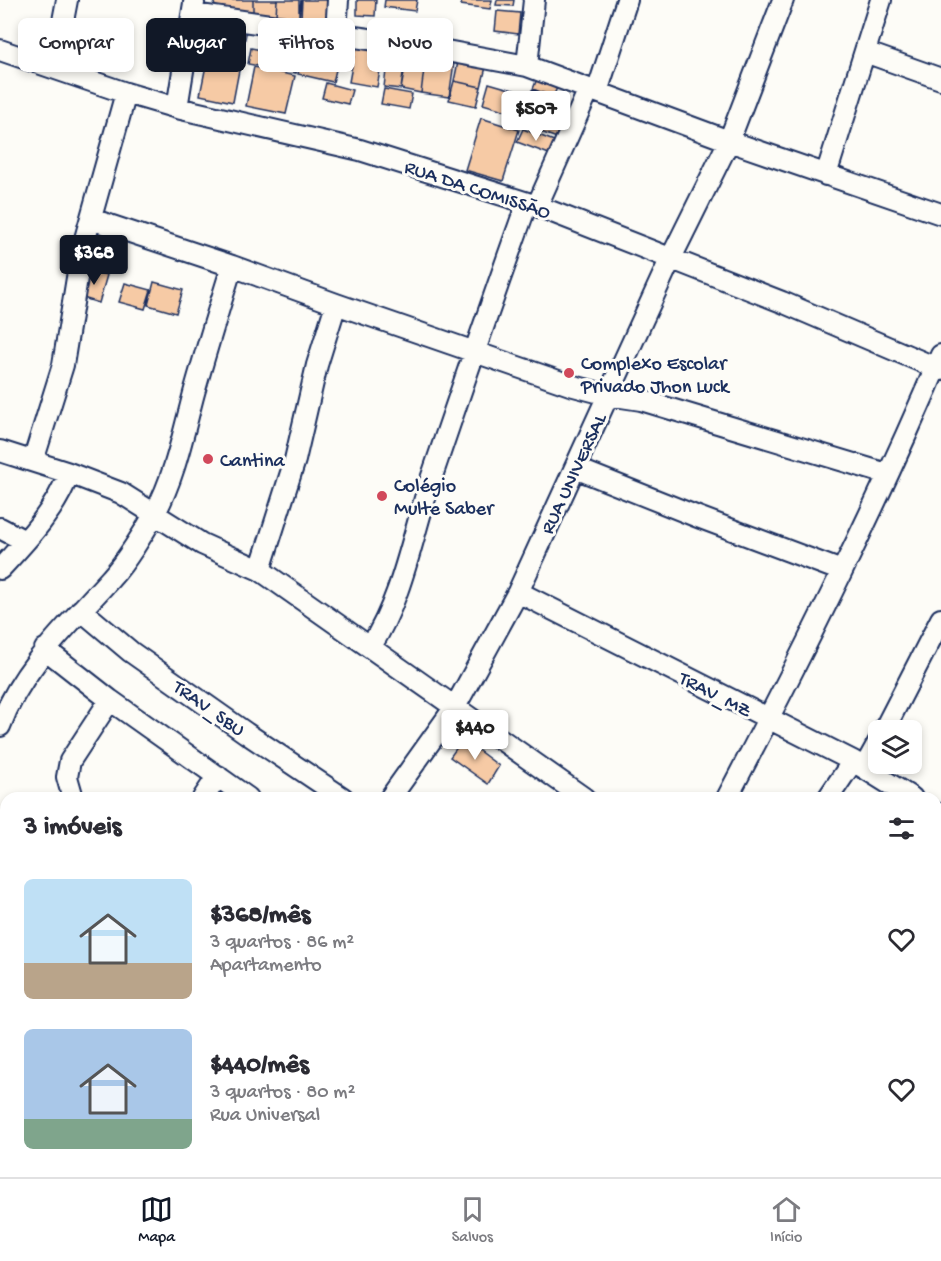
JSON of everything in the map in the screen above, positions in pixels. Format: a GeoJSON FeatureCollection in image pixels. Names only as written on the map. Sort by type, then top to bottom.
{"type":"FeatureCollection","features":[{"type":"Feature","properties":{"kind":"street"},"geometry":{"type":"LineString","coordinates":[[64,18],[67,0]]}},
{"type":"Feature","properties":{"kind":"street"},"geometry":{"type":"LineString","coordinates":[[337,18],[338,0]]}},
{"type":"Feature","properties":{"kind":"street"},"geometry":{"type":"LineString","coordinates":[[527,66],[534,0]]}},
{"type":"Feature","properties":{"kind":"street"},"geometry":{"type":"LineString","coordinates":[[371,646],[392,608],[473,351],[532,205],[593,91],[627,0]]}},
{"type":"Feature","properties":{"kind":"street","name":"RUA UNIVERSAL"},"geometry":{"type":"LineString","coordinates":[[394,792],[455,707],[518,592],[670,260],[729,141],[783,0]]}},
{"type":"Feature","properties":{"kind":"street"},"geometry":{"type":"LineString","coordinates":[[826,175],[881,0]]}},
{"type":"Feature","properties":{"kind":"street"},"geometry":{"type":"LineString","coordinates":[[177,108],[194,7],[258,19]]}},
{"type":"Feature","properties":{"kind":"street"},"geometry":{"type":"LineString","coordinates":[[355,37],[527,66],[729,141],[941,214]]}},
{"type":"Feature","properties":{"kind":"street","name":"RUA DA COMISSÃO"},"geometry":{"type":"LineString","coordinates":[[0,50],[18,56]]}},
{"type":"Feature","properties":{"kind":"street"},"geometry":{"type":"LineString","coordinates":[[865,51],[941,79]]}},
{"type":"Feature","properties":{"kind":"street","name":"RUA DA COMISSÃO"},"geometry":{"type":"LineString","coordinates":[[66,72],[177,108],[360,150],[532,205],[939,364]]}},
{"type":"Feature","properties":{"kind":"street"},"geometry":{"type":"LineString","coordinates":[[33,461],[63,365],[81,253],[126,93]]}},
{"type":"Feature","properties":{"kind":"street"},"geometry":{"type":"LineString","coordinates":[[91,219],[570,385],[608,395],[641,400],[887,474]]}},
{"type":"Feature","properties":{"kind":"street"},"geometry":{"type":"LineString","coordinates":[[0,726],[8,705],[45,650],[113,576],[154,514],[171,480],[204,355],[232,266]]}},
{"type":"Feature","properties":{"kind":"street"},"geometry":{"type":"LineString","coordinates":[[260,570],[295,460],[317,365],[336,304]]}},
{"type":"Feature","properties":{"kind":"street"},"geometry":{"type":"LineString","coordinates":[[730,792],[842,571],[939,364]]}},
{"type":"Feature","properties":{"kind":"street"},"geometry":{"type":"LineString","coordinates":[[0,451],[69,473],[121,493],[201,544],[260,570],[575,792]]}},
{"type":"Feature","properties":{"kind":"street"},"geometry":{"type":"LineString","coordinates":[[575,468],[842,571]]}},
{"type":"Feature","properties":{"kind":"street"},"geometry":{"type":"LineString","coordinates":[[0,569],[25,541],[64,487],[69,473]]}},
{"type":"Feature","properties":{"kind":"street"},"geometry":{"type":"LineString","coordinates":[[0,528],[25,541]]}},
{"type":"Feature","properties":{"kind":"street","name":"TRAV_MZ"},"geometry":{"type":"LineString","coordinates":[[518,592],[859,765],[902,792]]}},
{"type":"Feature","properties":{"kind":"street","name":"TRAV_SBU"},"geometry":{"type":"LineString","coordinates":[[81,610],[131,651],[334,792]]}},
{"type":"Feature","properties":{"kind":"street"},"geometry":{"type":"LineString","coordinates":[[889,720],[941,619]]}},
{"type":"Feature","properties":{"kind":"street"},"geometry":{"type":"LineString","coordinates":[[45,650],[110,700],[240,792]]}},
{"type":"Feature","properties":{"kind":"street"},"geometry":{"type":"LineString","coordinates":[[71,792],[67,777],[70,761],[110,700]]}},
{"type":"Feature","properties":{"kind":"street"},"geometry":{"type":"LineString","coordinates":[[834,792],[868,754]]}},
{"type":"Feature","properties":{"kind":"street"},"geometry":{"type":"LineString","coordinates":[[207,792],[218,776]]}},
{"type":"Feature","properties":{"kind":"building"},"geometry":{"type":"Polygon","coordinates":[[[213,0],[253,0],[253,14],[215,6],[213,0]]]}},
{"type":"Feature","properties":{"kind":"building"},"geometry":{"type":"Polygon","coordinates":[[[253,0],[277,0],[276,15],[253,14],[253,0]]]}},
{"type":"Feature","properties":{"kind":"building"},"geometry":{"type":"Polygon","coordinates":[[[277,0],[299,0],[299,18],[276,15],[277,0]]]}},
{"type":"Feature","properties":{"kind":"building"},"geometry":{"type":"Polygon","coordinates":[[[301,0],[340,0],[340,18],[299,18],[301,0]]]}},
{"type":"Feature","properties":{"kind":"building"},"geometry":{"type":"Polygon","coordinates":[[[302,0],[336,0],[335,18],[301,18],[302,0]]]}},
{"type":"Feature","properties":{"kind":"building"},"geometry":{"type":"Polygon","coordinates":[[[357,0],[376,0],[375,16],[357,15],[357,0]]]}},
{"type":"Feature","properties":{"kind":"building"},"geometry":{"type":"Polygon","coordinates":[[[385,0],[417,0],[415,11],[384,7],[385,0]]]}},
{"type":"Feature","properties":{"kind":"building"},"geometry":{"type":"Polygon","coordinates":[[[462,0],[492,0],[490,9],[461,5],[462,0]]]}},
{"type":"Feature","properties":{"kind":"building"},"geometry":{"type":"Polygon","coordinates":[[[497,0],[514,0],[513,6],[496,5],[497,0]]]}},
{"type":"Feature","properties":{"kind":"building"},"geometry":{"type":"Polygon","coordinates":[[[497,11],[520,13],[518,34],[495,31],[497,11]]]}},
{"type":"Feature","properties":{"kind":"building"},"geometry":{"type":"Polygon","coordinates":[[[356,44],[367,46],[367,72],[380,72],[377,87],[349,82],[351,72],[355,72],[356,44]]]}},
{"type":"Feature","properties":{"kind":"building"},"geometry":{"type":"Polygon","coordinates":[[[251,48],[258,49],[258,66],[248,64],[251,48]]]}},
{"type":"Feature","properties":{"kind":"building"},"geometry":{"type":"Polygon","coordinates":[[[459,57],[487,63],[481,87],[454,81],[459,57]]]}},
{"type":"Feature","properties":{"kind":"building"},"geometry":{"type":"Polygon","coordinates":[[[254,67],[258,68],[258,72],[277,72],[295,76],[286,114],[246,106],[254,67]]]}},
{"type":"Feature","properties":{"kind":"building"},"geometry":{"type":"Polygon","coordinates":[[[205,72],[239,72],[233,102],[200,95],[205,72]]]}},
{"type":"Feature","properties":{"kind":"building"},"geometry":{"type":"Polygon","coordinates":[[[298,72],[335,72],[333,82],[298,74],[298,72]]]}},
{"type":"Feature","properties":{"kind":"building"},"geometry":{"type":"Polygon","coordinates":[[[386,72],[403,72],[401,89],[384,87],[386,72]]]}},
{"type":"Feature","properties":{"kind":"building"},"geometry":{"type":"Polygon","coordinates":[[[404,72],[424,72],[421,93],[401,89],[404,72]]]}},
{"type":"Feature","properties":{"kind":"building"},"geometry":{"type":"Polygon","coordinates":[[[424,72],[453,72],[449,97],[421,93],[424,72]]]}},
{"type":"Feature","properties":{"kind":"building"},"geometry":{"type":"Polygon","coordinates":[[[538,76],[559,83],[553,97],[533,89],[538,76]]]}},
{"type":"Feature","properties":{"kind":"building"},"geometry":{"type":"Polygon","coordinates":[[[454,81],[481,87],[476,106],[449,100],[454,81]]]}},
{"type":"Feature","properties":{"kind":"building"},"geometry":{"type":"Polygon","coordinates":[[[326,83],[352,90],[348,104],[322,98],[326,83]]]}},
{"type":"Feature","properties":{"kind":"building"},"geometry":{"type":"Polygon","coordinates":[[[489,83],[520,92],[514,113],[483,104],[489,83]]]}},
{"type":"Feature","properties":{"kind":"building"},"geometry":{"type":"Polygon","coordinates":[[[384,89],[412,94],[409,109],[381,104],[384,89]]]}},
{"type":"Feature","properties":{"kind":"building"},"geometry":{"type":"Polygon","coordinates":[[[532,90],[552,99],[544,119],[523,110],[532,90]]]}},
{"type":"Feature","properties":{"kind":"building"},"geometry":{"type":"Polygon","coordinates":[[[548,109],[565,115],[557,138],[530,128],[535,115],[544,119],[548,109]]]}},
{"type":"Feature","properties":{"kind":"building"},"geometry":{"type":"Polygon","coordinates":[[[481,118],[519,130],[503,181],[465,170],[481,118]]]}},
{"type":"Feature","properties":{"kind":"building"},"geometry":{"type":"Polygon","coordinates":[[[523,129],[554,141],[549,154],[517,142],[523,129]]]}},
{"type":"Feature","properties":{"kind":"building"},"geometry":{"type":"Polygon","coordinates":[[[103,227],[116,231],[111,247],[119,249],[114,265],[94,258],[103,227]]]}},
{"type":"Feature","properties":{"kind":"building"},"geometry":{"type":"Polygon","coordinates":[[[88,270],[107,275],[99,303],[80,297],[88,270]]]}},
{"type":"Feature","properties":{"kind":"building"},"geometry":{"type":"Polygon","coordinates":[[[154,282],[183,290],[176,313],[148,305],[154,282]]]}},
{"type":"Feature","properties":{"kind":"building"},"geometry":{"type":"Polygon","coordinates":[[[125,283],[151,290],[145,309],[119,302],[125,283]]]}},
{"type":"Feature","properties":{"kind":"building"},"geometry":{"type":"Polygon","coordinates":[[[463,739],[499,766],[488,784],[450,757],[463,739]]]}},
{"type":"Feature","properties":{"kind":"place","name":"Complexo Escolar Privado Jhon Luck"},"geometry":{"type":"Point","coordinates":[569,373]}},
{"type":"Feature","properties":{"kind":"place","name":"Cantina"},"geometry":{"type":"Point","coordinates":[208,459]}},
{"type":"Feature","properties":{"kind":"place","name":"Colégio Multe Saber"},"geometry":{"type":"Point","coordinates":[382,496]}}]}
